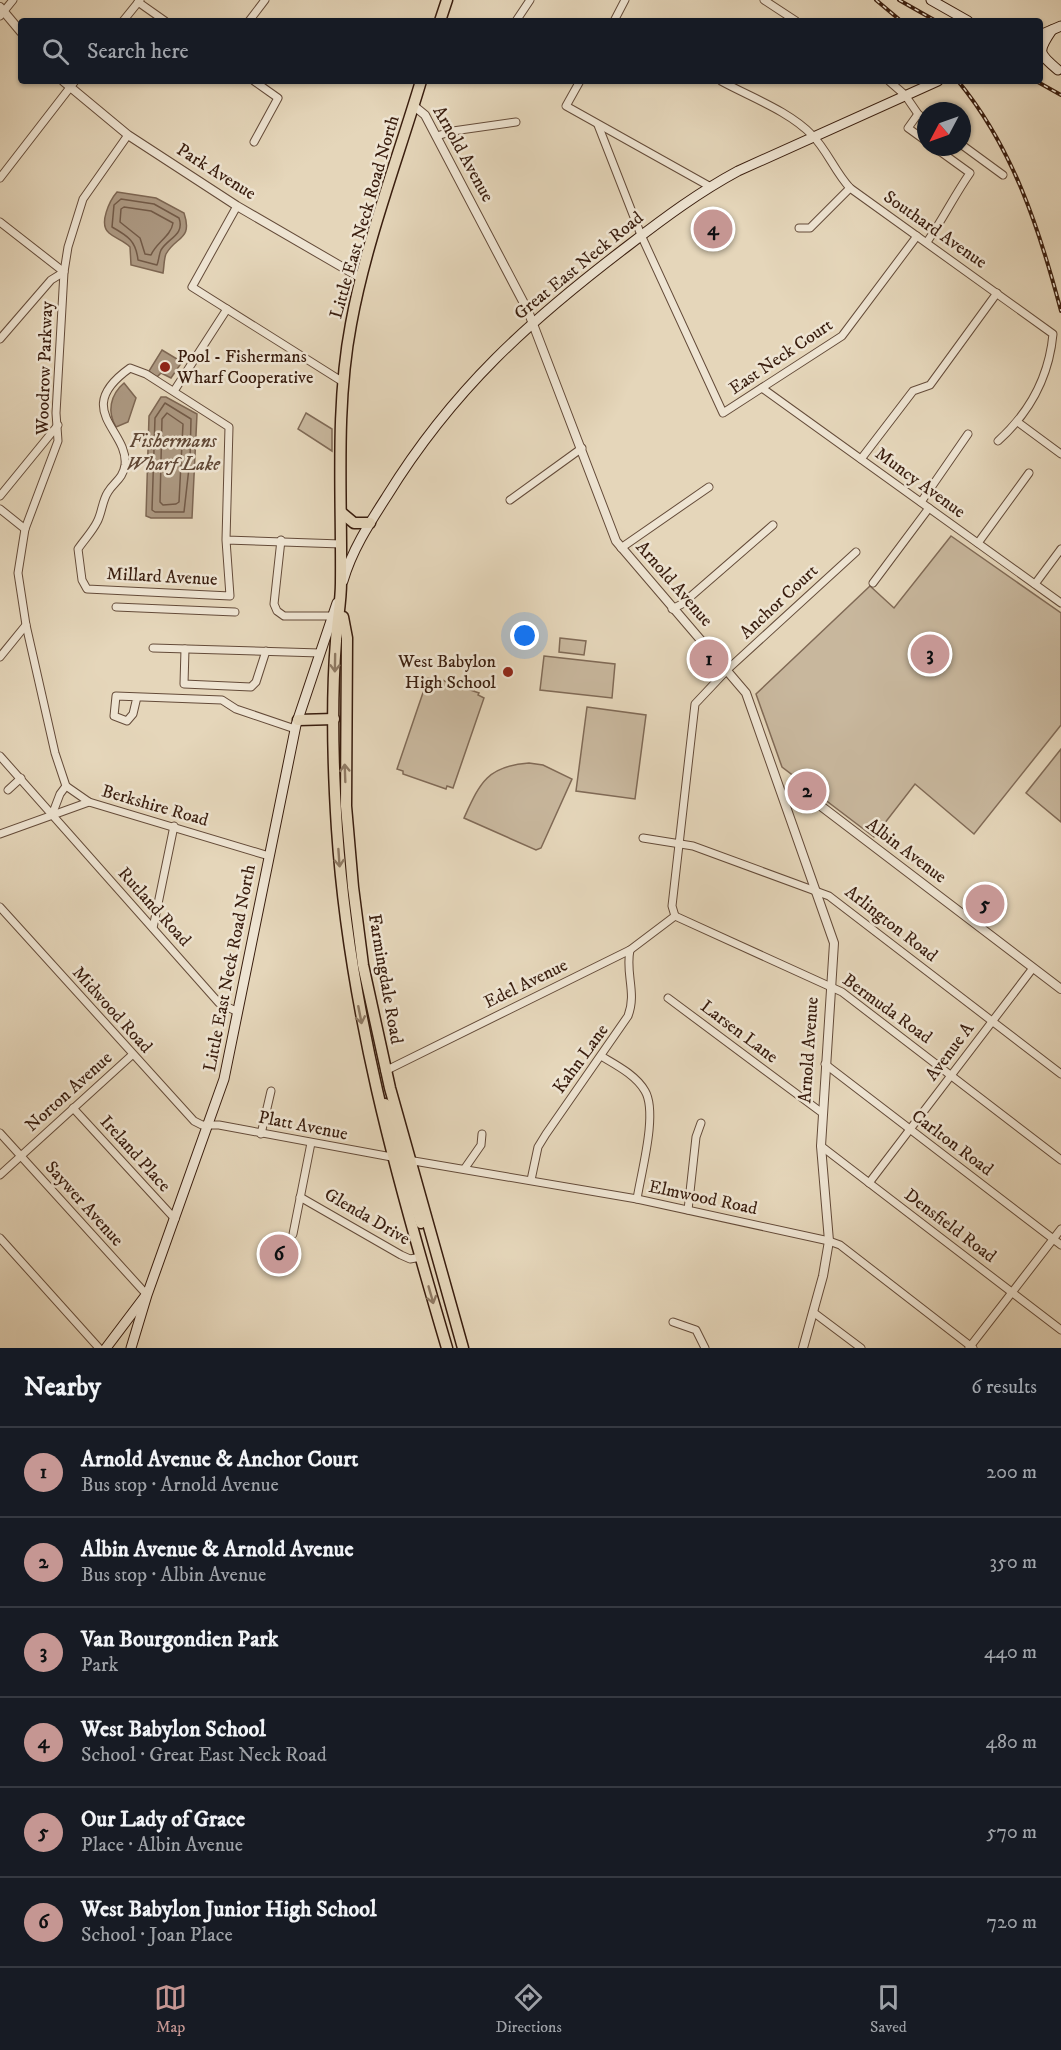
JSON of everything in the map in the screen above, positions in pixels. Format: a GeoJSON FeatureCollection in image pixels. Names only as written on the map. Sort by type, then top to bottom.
{"type":"FeatureCollection","features":[{"type":"Feature","properties":{"kind":"main road"},"geometry":{"type":"LineString","coordinates":[[441,18],[447,0]]}},
{"type":"Feature","properties":{"kind":"main road"},"geometry":{"type":"LineString","coordinates":[[933,0],[963,18]]}},
{"type":"Feature","properties":{"kind":"main road"},"geometry":{"type":"LineString","coordinates":[[1043,34],[1057,28]]}},
{"type":"Feature","properties":{"kind":"main road"},"geometry":{"type":"LineString","coordinates":[[1043,48],[1057,28]]}},
{"type":"Feature","properties":{"kind":"main road"},"geometry":{"type":"LineString","coordinates":[[1043,57],[1059,71]]}},
{"type":"Feature","properties":{"kind":"main road"},"geometry":{"type":"LineString","coordinates":[[1043,62],[1059,71]]}},
{"type":"Feature","properties":{"kind":"main road","name":"Little East Neck Road North"},"geometry":{"type":"LineString","coordinates":[[131,1348],[147,1295],[226,1074],[297,724],[341,589],[344,382],[350,326],[361,278],[420,84]]}},
{"type":"Feature","properties":{"kind":"main road","name":"Great East Neck Road"},"geometry":{"type":"LineString","coordinates":[[341,589],[353,553],[370,523],[439,419],[481,371],[533,323],[641,235],[709,186],[931,84]]}},
{"type":"Feature","properties":{"kind":"main road"},"geometry":{"type":"LineString","coordinates":[[342,513],[354,523],[370,523]]}},
{"type":"Feature","properties":{"kind":"main road","name":"Farmingdale Road"},"geometry":{"type":"LineString","coordinates":[[341,589],[336,639],[334,719],[341,883],[355,989],[371,1073],[401,1159]]}},
{"type":"Feature","properties":{"kind":"main road","name":"Farmingdale Road"},"geometry":{"type":"LineString","coordinates":[[340,605],[346,638],[345,768],[350,866],[363,965],[421,1257],[447,1348]]}},
{"type":"Feature","properties":{"kind":"main road"},"geometry":{"type":"LineString","coordinates":[[297,724],[334,719]]}},
{"type":"Feature","properties":{"kind":"main road"},"geometry":{"type":"LineString","coordinates":[[401,1159],[418,1216],[435,1250],[464,1348]]}},
{"type":"Feature","properties":{"kind":"main road"},"geometry":{"type":"LineString","coordinates":[[106,1348],[147,1295]]}},
{"type":"Feature","properties":{"kind":"street"},"geometry":{"type":"LineString","coordinates":[[12,0],[1,11],[18,29]]}},
{"type":"Feature","properties":{"kind":"street"},"geometry":{"type":"LineString","coordinates":[[251,18],[265,0]]}},
{"type":"Feature","properties":{"kind":"street"},"geometry":{"type":"LineString","coordinates":[[518,18],[530,0]]}},
{"type":"Feature","properties":{"kind":"street"},"geometry":{"type":"LineString","coordinates":[[616,18],[625,0]]}},
{"type":"Feature","properties":{"kind":"street"},"geometry":{"type":"LineString","coordinates":[[764,0],[791,18]]}},
{"type":"Feature","properties":{"kind":"street"},"geometry":{"type":"LineString","coordinates":[[125,18],[139,1],[161,18]]}},
{"type":"Feature","properties":{"kind":"street"},"geometry":{"type":"LineString","coordinates":[[0,178],[68,84]]}},
{"type":"Feature","properties":{"kind":"street","name":"Park Avenue"},"geometry":{"type":"LineString","coordinates":[[70,84],[128,135],[237,206],[361,278]]}},
{"type":"Feature","properties":{"kind":"street"},"geometry":{"type":"LineString","coordinates":[[254,142],[278,98],[258,84]]}},
{"type":"Feature","properties":{"kind":"street"},"geometry":{"type":"LineString","coordinates":[[578,84],[566,106],[709,186]]}},
{"type":"Feature","properties":{"kind":"street"},"geometry":{"type":"LineString","coordinates":[[726,84],[798,123],[814,136]]}},
{"type":"Feature","properties":{"kind":"street"},"geometry":{"type":"LineString","coordinates":[[892,84],[905,95],[917,113]]}},
{"type":"Feature","properties":{"kind":"street","name":"Arnold Avenue"},"geometry":{"type":"LineString","coordinates":[[414,106],[424,112],[533,323],[613,534],[621,548],[672,609],[728,669],[748,697],[834,943],[820,1146],[829,1241],[823,1276],[802,1348]]}},
{"type":"Feature","properties":{"kind":"street"},"geometry":{"type":"LineString","coordinates":[[917,115],[908,128],[917,134]]}},
{"type":"Feature","properties":{"kind":"street"},"geometry":{"type":"LineString","coordinates":[[436,136],[453,131],[516,122]]}},
{"type":"Feature","properties":{"kind":"street"},"geometry":{"type":"LineString","coordinates":[[598,125],[641,235]]}},
{"type":"Feature","properties":{"kind":"street","name":"Woodrow Parkway"},"geometry":{"type":"LineString","coordinates":[[66,786],[55,753],[26,626],[18,573],[25,529],[54,456],[58,425],[56,413],[64,272],[78,210],[93,182],[128,135]]}},
{"type":"Feature","properties":{"kind":"street","name":"Southard Avenue"},"geometry":{"type":"LineString","coordinates":[[814,136],[836,173],[850,188],[1053,334],[1052,347],[1036,396],[1019,423]]}},
{"type":"Feature","properties":{"kind":"street"},"geometry":{"type":"LineString","coordinates":[[971,152],[1003,175]]}},
{"type":"Feature","properties":{"kind":"street"},"geometry":{"type":"LineString","coordinates":[[927,242],[948,213],[949,204],[970,173],[946,156]]}},
{"type":"Feature","properties":{"kind":"street"},"geometry":{"type":"LineString","coordinates":[[799,228],[810,228],[850,188]]}},
{"type":"Feature","properties":{"kind":"street"},"geometry":{"type":"LineString","coordinates":[[237,206],[192,287],[344,382]]}},
{"type":"Feature","properties":{"kind":"street"},"geometry":{"type":"LineString","coordinates":[[0,222],[64,272],[51,280],[0,339]]}},
{"type":"Feature","properties":{"kind":"street","name":"East Neck Court"},"geometry":{"type":"LineString","coordinates":[[641,235],[723,413],[842,336],[917,236]]}},
{"type":"Feature","properties":{"kind":"street"},"geometry":{"type":"LineString","coordinates":[[861,459],[913,391],[930,385],[997,293]]}},
{"type":"Feature","properties":{"kind":"street"},"geometry":{"type":"LineString","coordinates":[[174,392],[227,309]]}},
{"type":"Feature","properties":{"kind":"street","name":"Millard Avenue"},"geometry":{"type":"LineString","coordinates":[[130,368],[146,374],[229,427],[226,540],[230,596],[87,588],[82,580],[78,549],[98,521],[109,490],[122,478],[126,463],[120,444],[104,413],[107,392],[116,378],[130,368]]}},
{"type":"Feature","properties":{"kind":"street","name":"Muncy Avenue"},"geometry":{"type":"LineString","coordinates":[[762,388],[1061,603]]}},
{"type":"Feature","properties":{"kind":"street"},"geometry":{"type":"LineString","coordinates":[[998,441],[1019,423],[1061,454]]}},
{"type":"Feature","properties":{"kind":"street"},"geometry":{"type":"LineString","coordinates":[[0,496],[58,425]]}},
{"type":"Feature","properties":{"kind":"street"},"geometry":{"type":"LineString","coordinates":[[921,502],[968,434]]}},
{"type":"Feature","properties":{"kind":"street"},"geometry":{"type":"LineString","coordinates":[[510,500],[582,448]]}},
{"type":"Feature","properties":{"kind":"street"},"geometry":{"type":"LineString","coordinates":[[978,543],[1029,473]]}},
{"type":"Feature","properties":{"kind":"street"},"geometry":{"type":"LineString","coordinates":[[621,548],[709,488]]}},
{"type":"Feature","properties":{"kind":"street"},"geometry":{"type":"LineString","coordinates":[[873,583],[929,508]]}},
{"type":"Feature","properties":{"kind":"street"},"geometry":{"type":"LineString","coordinates":[[0,509],[25,529]]}},
{"type":"Feature","properties":{"kind":"street"},"geometry":{"type":"LineString","coordinates":[[672,609],[682,604],[773,525]]}},
{"type":"Feature","properties":{"kind":"street"},"geometry":{"type":"LineString","coordinates":[[226,540],[281,540],[341,544]]}},
{"type":"Feature","properties":{"kind":"street"},"geometry":{"type":"LineString","coordinates":[[281,540],[274,604],[277,611],[284,616],[333,616]]}},
{"type":"Feature","properties":{"kind":"street"},"geometry":{"type":"LineString","coordinates":[[1035,584],[1061,549]]}},
{"type":"Feature","properties":{"kind":"street","name":"Anchor Court"},"geometry":{"type":"LineString","coordinates":[[675,916],[672,906],[695,704],[728,669],[856,552]]}},
{"type":"Feature","properties":{"kind":"street"},"geometry":{"type":"LineString","coordinates":[[116,607],[235,612]]}},
{"type":"Feature","properties":{"kind":"street"},"geometry":{"type":"LineString","coordinates":[[0,657],[26,626]]}},
{"type":"Feature","properties":{"kind":"street"},"geometry":{"type":"LineString","coordinates":[[153,648],[320,653]]}},
{"type":"Feature","properties":{"kind":"street"},"geometry":{"type":"LineString","coordinates":[[185,649],[184,684],[251,687],[256,682],[266,651]]}},
{"type":"Feature","properties":{"kind":"street"},"geometry":{"type":"LineString","coordinates":[[137,697],[222,700],[236,709],[297,724]]}},
{"type":"Feature","properties":{"kind":"street","name":"Rutland Road"},"geometry":{"type":"LineString","coordinates":[[0,756],[219,1003],[238,1012]]}},
{"type":"Feature","properties":{"kind":"street"},"geometry":{"type":"LineString","coordinates":[[9,790],[21,778]]}},
{"type":"Feature","properties":{"kind":"street"},"geometry":{"type":"LineString","coordinates":[[52,815],[60,794],[66,786],[89,802]]}},
{"type":"Feature","properties":{"kind":"street","name":"Albin Avenue"},"geometry":{"type":"LineString","coordinates":[[785,800],[801,796],[813,800],[1061,989]]}},
{"type":"Feature","properties":{"kind":"street","name":"Berkshire Road"},"geometry":{"type":"LineString","coordinates":[[0,834],[89,802],[269,856]]}},
{"type":"Feature","properties":{"kind":"street"},"geometry":{"type":"LineString","coordinates":[[153,928],[174,826]]}},
{"type":"Feature","properties":{"kind":"street","name":"Arlington Road"},"geometry":{"type":"LineString","coordinates":[[643,838],[693,846],[829,896],[1061,1074]]}},
{"type":"Feature","properties":{"kind":"street","name":"Midwood Road"},"geometry":{"type":"LineString","coordinates":[[0,907],[192,1119],[208,1125]]}},
{"type":"Feature","properties":{"kind":"street","name":"Edel Avenue"},"geometry":{"type":"LineString","coordinates":[[385,1071],[630,951],[675,916]]}},
{"type":"Feature","properties":{"kind":"street","name":"Bermuda Road"},"geometry":{"type":"LineString","coordinates":[[675,916],[831,986],[1061,1160]]}},
{"type":"Feature","properties":{"kind":"street","name":"Kahn Lane"},"geometry":{"type":"LineString","coordinates":[[531,1180],[538,1147],[622,1027],[632,1005],[632,984],[627,964],[630,951]]}},
{"type":"Feature","properties":{"kind":"street","name":"Avenue A"},"geometry":{"type":"LineString","coordinates":[[869,1183],[1033,968]]}},
{"type":"Feature","properties":{"kind":"street","name":"Larsen Lane"},"geometry":{"type":"LineString","coordinates":[[668,998],[821,1112]]}},
{"type":"Feature","properties":{"kind":"street","name":"Norton Avenue"},"geometry":{"type":"LineString","coordinates":[[0,1175],[132,1055]]}},
{"type":"Feature","properties":{"kind":"street"},"geometry":{"type":"LineString","coordinates":[[601,1056],[637,1080],[649,1100],[650,1114],[637,1199]]}},
{"type":"Feature","properties":{"kind":"street","name":"Carlton Road"},"geometry":{"type":"LineString","coordinates":[[825,1064],[1061,1245]]}},
{"type":"Feature","properties":{"kind":"street"},"geometry":{"type":"LineString","coordinates":[[261,1134],[270,1091]]}},
{"type":"Feature","properties":{"kind":"street","name":"Ireland Place"},"geometry":{"type":"LineString","coordinates":[[74,1108],[175,1219]]}},
{"type":"Feature","properties":{"kind":"street"},"geometry":{"type":"LineString","coordinates":[[688,1210],[696,1137],[700,1123]]}},
{"type":"Feature","properties":{"kind":"street","name":"Platt Avenue"},"geometry":{"type":"LineString","coordinates":[[208,1125],[401,1159]]}},
{"type":"Feature","properties":{"kind":"street","name":"Saywer Avenue"},"geometry":{"type":"LineString","coordinates":[[0,1133],[147,1295]]}},
{"type":"Feature","properties":{"kind":"street"},"geometry":{"type":"LineString","coordinates":[[465,1168],[481,1145],[482,1134]]}},
{"type":"Feature","properties":{"kind":"street"},"geometry":{"type":"LineString","coordinates":[[293,1234],[311,1143]]}},
{"type":"Feature","properties":{"kind":"street","name":"Densfield Road"},"geometry":{"type":"LineString","coordinates":[[820,1146],[1061,1330]]}},
{"type":"Feature","properties":{"kind":"street","name":"Elmwood Road"},"geometry":{"type":"LineString","coordinates":[[401,1159],[465,1168],[637,1199],[829,1241],[840,1245],[971,1347]]}},
{"type":"Feature","properties":{"kind":"street","name":"Glenda Drive"},"geometry":{"type":"LineString","coordinates":[[300,1197],[401,1255],[410,1259],[421,1257]]}},
{"type":"Feature","properties":{"kind":"street"},"geometry":{"type":"LineString","coordinates":[[971,1347],[1061,1229]]}},
{"type":"Feature","properties":{"kind":"street"},"geometry":{"type":"LineString","coordinates":[[0,1238],[99,1348]]}},
{"type":"Feature","properties":{"kind":"street"},"geometry":{"type":"LineString","coordinates":[[813,1312],[861,1348]]}},
{"type":"Feature","properties":{"kind":"street"},"geometry":{"type":"LineString","coordinates":[[673,1322],[696,1330],[705,1348]]}},
{"type":"Feature","properties":{"kind":"shaded area"},"geometry":{"type":"Polygon","coordinates":[[[306,413],[332,429],[332,451],[298,429],[306,413]]]}},
{"type":"Feature","properties":{"kind":"shaded area"},"geometry":{"type":"Polygon","coordinates":[[[951,536],[1061,613],[1061,725],[974,834],[915,784],[874,837],[782,767],[756,694],[870,586],[894,608],[951,536]]]}},
{"type":"Feature","properties":{"kind":"shaded area"},"geometry":{"type":"Polygon","coordinates":[[[560,638],[586,641],[584,655],[559,652],[560,638]]]}},
{"type":"Feature","properties":{"kind":"shaded area"},"geometry":{"type":"Polygon","coordinates":[[[544,656],[615,664],[612,698],[540,690],[544,656]]]}},
{"type":"Feature","properties":{"kind":"shaded area"},"geometry":{"type":"Polygon","coordinates":[[[428,678],[435,680],[436,678],[479,693],[478,695],[484,698],[453,788],[447,786],[446,789],[403,774],[403,771],[397,769],[428,678]]]}},
{"type":"Feature","properties":{"kind":"shaded area"},"geometry":{"type":"Polygon","coordinates":[[[587,707],[646,715],[635,799],[576,791],[587,707]]]}},
{"type":"Feature","properties":{"kind":"shaded area"},"geometry":{"type":"Polygon","coordinates":[[[1061,749],[1061,822],[1026,793],[1061,749]]]}},
{"type":"Feature","properties":{"kind":"shaded area"},"geometry":{"type":"Polygon","coordinates":[[[529,763],[543,765],[572,779],[541,848],[536,850],[464,818],[475,795],[494,772],[529,763]]]}},
{"type":"Feature","properties":{"kind":"water"},"geometry":{"type":"Polygon","coordinates":[[[117,192],[156,198],[184,213],[185,233],[166,254],[163,273],[131,265],[130,247],[106,229],[106,212],[117,192]]]}},
{"type":"Feature","properties":{"kind":"water","name":"Pool - Fishermans Wharf Cooperative"},"geometry":{"type":"Polygon","coordinates":[[[162,350],[182,362],[171,378],[161,373],[157,377],[149,371],[162,350]]]}},
{"type":"Feature","properties":{"kind":"water"},"geometry":{"type":"Polygon","coordinates":[[[124,383],[136,398],[128,422],[116,427],[111,415],[111,404],[124,383]]]}},
{"type":"Feature","properties":{"kind":"water","name":"Fishermans Wharf Lake"},"geometry":{"type":"Polygon","coordinates":[[[161,397],[166,397],[197,414],[192,518],[146,516],[149,416],[161,397]]]}},
{"type":"Feature","properties":{"kind":"railway"},"geometry":{"type":"LineString","coordinates":[[876,0],[897,18]]}},
{"type":"Feature","properties":{"kind":"railway"},"geometry":{"type":"LineString","coordinates":[[899,0],[931,18]]}},
{"type":"Feature","properties":{"kind":"railway"},"geometry":{"type":"LineString","coordinates":[[960,84],[994,134],[1022,190],[1043,249],[1061,311]]}},
{"type":"Feature","properties":{"kind":"railway"},"geometry":{"type":"LineString","coordinates":[[1041,84],[1061,95]]}},
{"type":"Feature","properties":{"kind":"place","name":"West Babylon School"},"geometry":{"type":"Point","coordinates":[713,229]}},
{"type":"Feature","properties":{"kind":"place","name":"Pool - Fishermans Wharf Cooperative"},"geometry":{"type":"Point","coordinates":[165,367]}},
{"type":"Feature","properties":{"kind":"place","name":"Van Bourgondien Park"},"geometry":{"type":"Point","coordinates":[930,654]}},
{"type":"Feature","properties":{"kind":"place","name":"Arnold Avenue & Anchor Court"},"geometry":{"type":"Point","coordinates":[709,659]}},
{"type":"Feature","properties":{"kind":"place","name":"West Babylon High School"},"geometry":{"type":"Point","coordinates":[508,672]}},
{"type":"Feature","properties":{"kind":"place","name":"Albin Avenue & Arnold Avenue"},"geometry":{"type":"Point","coordinates":[807,791]}},
{"type":"Feature","properties":{"kind":"place","name":"Our Lady of Grace"},"geometry":{"type":"Point","coordinates":[985,904]}},
{"type":"Feature","properties":{"kind":"place","name":"West Babylon Junior High School"},"geometry":{"type":"Point","coordinates":[279,1254]}}]}
